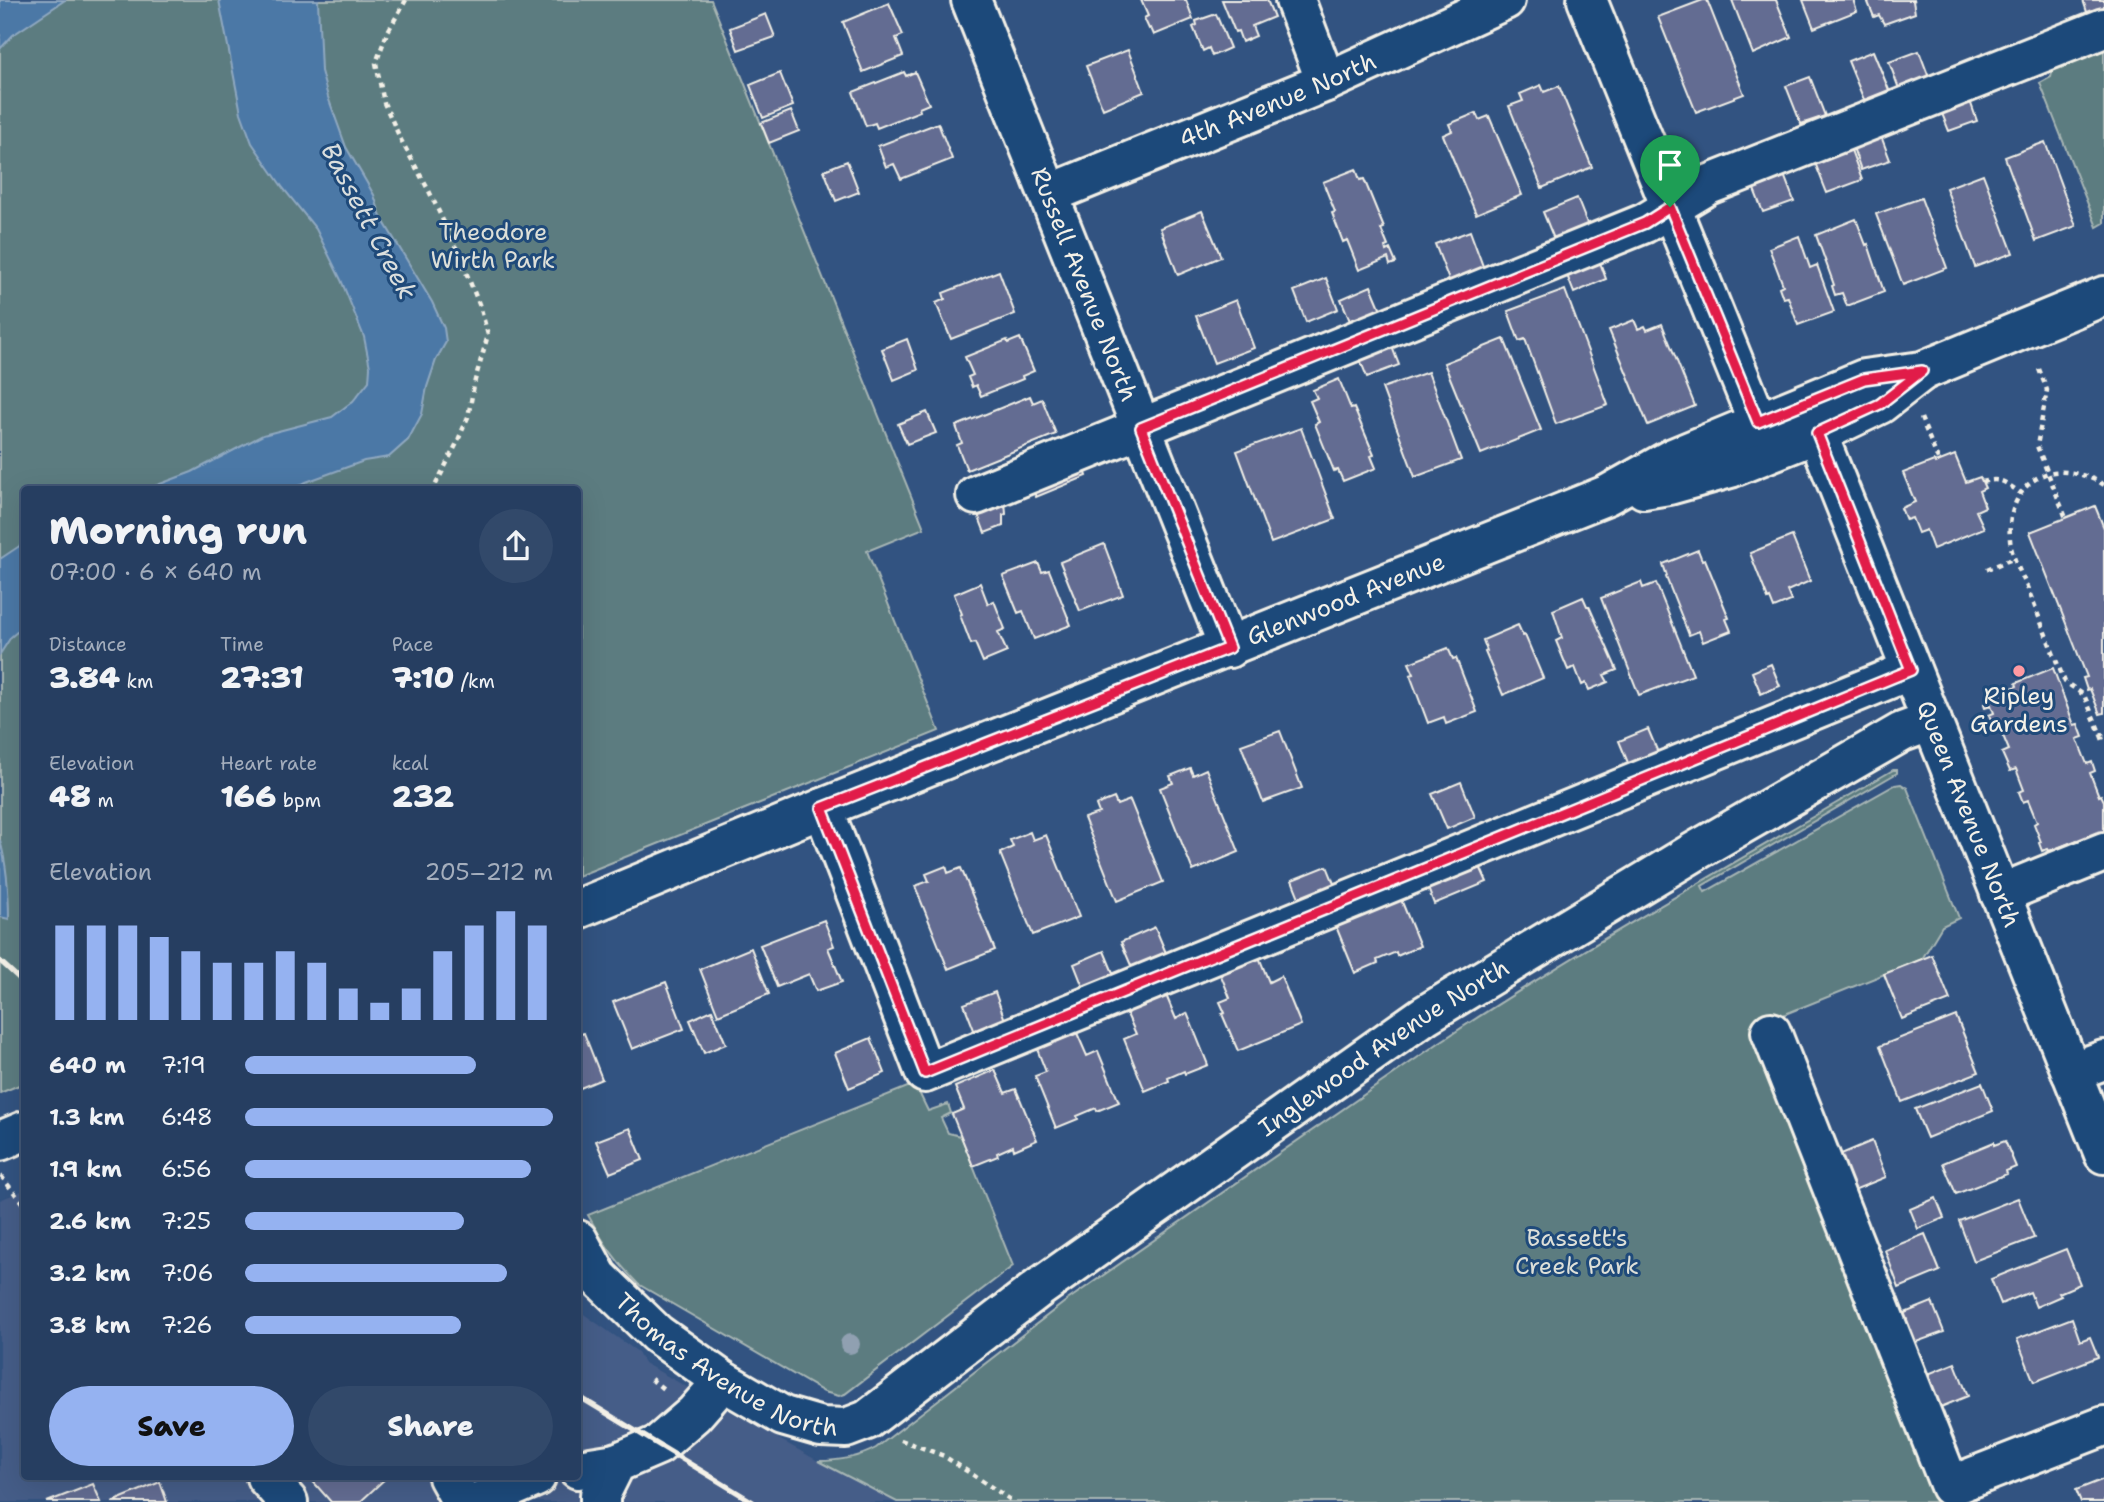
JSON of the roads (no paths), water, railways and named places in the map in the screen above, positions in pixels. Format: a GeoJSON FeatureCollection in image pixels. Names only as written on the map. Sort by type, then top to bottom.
{"type":"FeatureCollection","features":[{"type":"Feature","properties":{"kind":"street","name":"Russell Avenue North"},"geometry":{"type":"LineString","coordinates":[[971,0],[1229,648]]}},
{"type":"Feature","properties":{"kind":"street"},"geometry":{"type":"LineString","coordinates":[[1295,0],[1326,82]]}},
{"type":"Feature","properties":{"kind":"street","name":"4th Avenue North"},"geometry":{"type":"LineString","coordinates":[[1049,194],[1326,82],[1505,0]]}},
{"type":"Feature","properties":{"kind":"street"},"geometry":{"type":"LineString","coordinates":[[1587,0],[1758,422]]}},
{"type":"Feature","properties":{"kind":"street"},"geometry":{"type":"LineString","coordinates":[[976,495],[1645,223],[1708,185],[2104,28]]}},
{"type":"Feature","properties":{"kind":"street","name":"Glenwood Avenue"},"geometry":{"type":"LineString","coordinates":[[581,908],[822,808],[1608,495],[1673,458],[1864,379],[1922,371],[2104,296]]}},
{"type":"Feature","properties":{"kind":"street","name":"Glenwood Avenue"},"geometry":{"type":"LineString","coordinates":[[1608,495],[1669,485],[1730,468],[1880,404],[1922,371]]}},
{"type":"Feature","properties":{"kind":"street","name":"Queen Avenue North"},"geometry":{"type":"LineString","coordinates":[[1817,433],[2000,894],[2088,1066],[2104,1154]]}},
{"type":"Feature","properties":{"kind":"street"},"geometry":{"type":"LineString","coordinates":[[822,808],[925,1073],[1911,670]]}},
{"type":"Feature","properties":{"kind":"street","name":"Inglewood Avenue North"},"geometry":{"type":"LineString","coordinates":[[867,1420],[1039,1288],[1425,1015],[1705,846],[1902,732],[1932,721]]}},
{"type":"Feature","properties":{"kind":"street"},"geometry":{"type":"LineString","coordinates":[[2000,894],[2104,852]]}},
{"type":"Feature","properties":{"kind":"street"},"geometry":{"type":"LineString","coordinates":[[1770,1032],[1950,1486],[2104,1426]]}},
{"type":"Feature","properties":{"kind":"street"},"geometry":{"type":"LineString","coordinates":[[0,1141],[21,1132]]}},
{"type":"Feature","properties":{"kind":"street","name":"Thomas Avenue North"},"geometry":{"type":"LineString","coordinates":[[581,1246],[598,1277],[657,1334],[723,1381],[783,1416],[821,1427],[846,1428],[867,1420]]}},
{"type":"Feature","properties":{"kind":"street"},"geometry":{"type":"LineString","coordinates":[[581,1469],[616,1463],[658,1445],[694,1414],[723,1381]]}},
{"type":"Feature","properties":{"kind":"street"},"geometry":{"type":"LineString","coordinates":[[600,1502],[600,1495],[616,1463]]}},
{"type":"Feature","properties":{"kind":"street"},"geometry":{"type":"LineString","coordinates":[[268,1480],[288,1502]]}},
{"type":"Feature","properties":{"kind":"street"},"geometry":{"type":"LineString","coordinates":[[450,1480],[462,1502]]}},
{"type":"Feature","properties":{"kind":"street"},"geometry":{"type":"LineString","coordinates":[[478,1502],[529,1480]]}},
{"type":"Feature","properties":{"kind":"water"},"geometry":{"type":"Polygon","coordinates":[[[0,0],[65,0],[13,35],[0,49],[0,0]]]}},
{"type":"Feature","properties":{"kind":"water","name":"Bassett Creek"},"geometry":{"type":"Polygon","coordinates":[[[219,0],[318,0],[321,71],[346,147],[374,195],[381,217],[432,302],[444,328],[446,342],[436,360],[427,387],[422,414],[408,440],[389,457],[364,461],[298,486],[155,486],[192,472],[263,435],[332,417],[353,401],[369,381],[370,367],[364,337],[341,280],[316,229],[252,143],[241,113],[219,0]]]}},
{"type":"Feature","properties":{"kind":"water"},"geometry":{"type":"Polygon","coordinates":[[[21,545],[21,629],[11,637],[0,654],[0,559],[21,545]]]}},
{"type":"Feature","properties":{"kind":"water"},"geometry":{"type":"Polygon","coordinates":[[[0,840],[7,879],[9,919],[0,917],[0,840]]]}},
{"type":"Feature","properties":{"kind":"railway"},"geometry":{"type":"LineString","coordinates":[[0,961],[21,980]]}},
{"type":"Feature","properties":{"kind":"railway"},"geometry":{"type":"LineString","coordinates":[[581,1398],[753,1502]]}},
{"type":"Feature","properties":{"kind":"place","name":"Ripley Gardens"},"geometry":{"type":"Point","coordinates":[2019,671]}},
{"type":"Feature","properties":{"kind":"park label","name":"Theodore Wirth Park"},"geometry":{"type":"Point","coordinates":[493,246]}},
{"type":"Feature","properties":{"kind":"park label","name":"Bassett's Creek Park"},"geometry":{"type":"Point","coordinates":[1577,1252]}}]}
